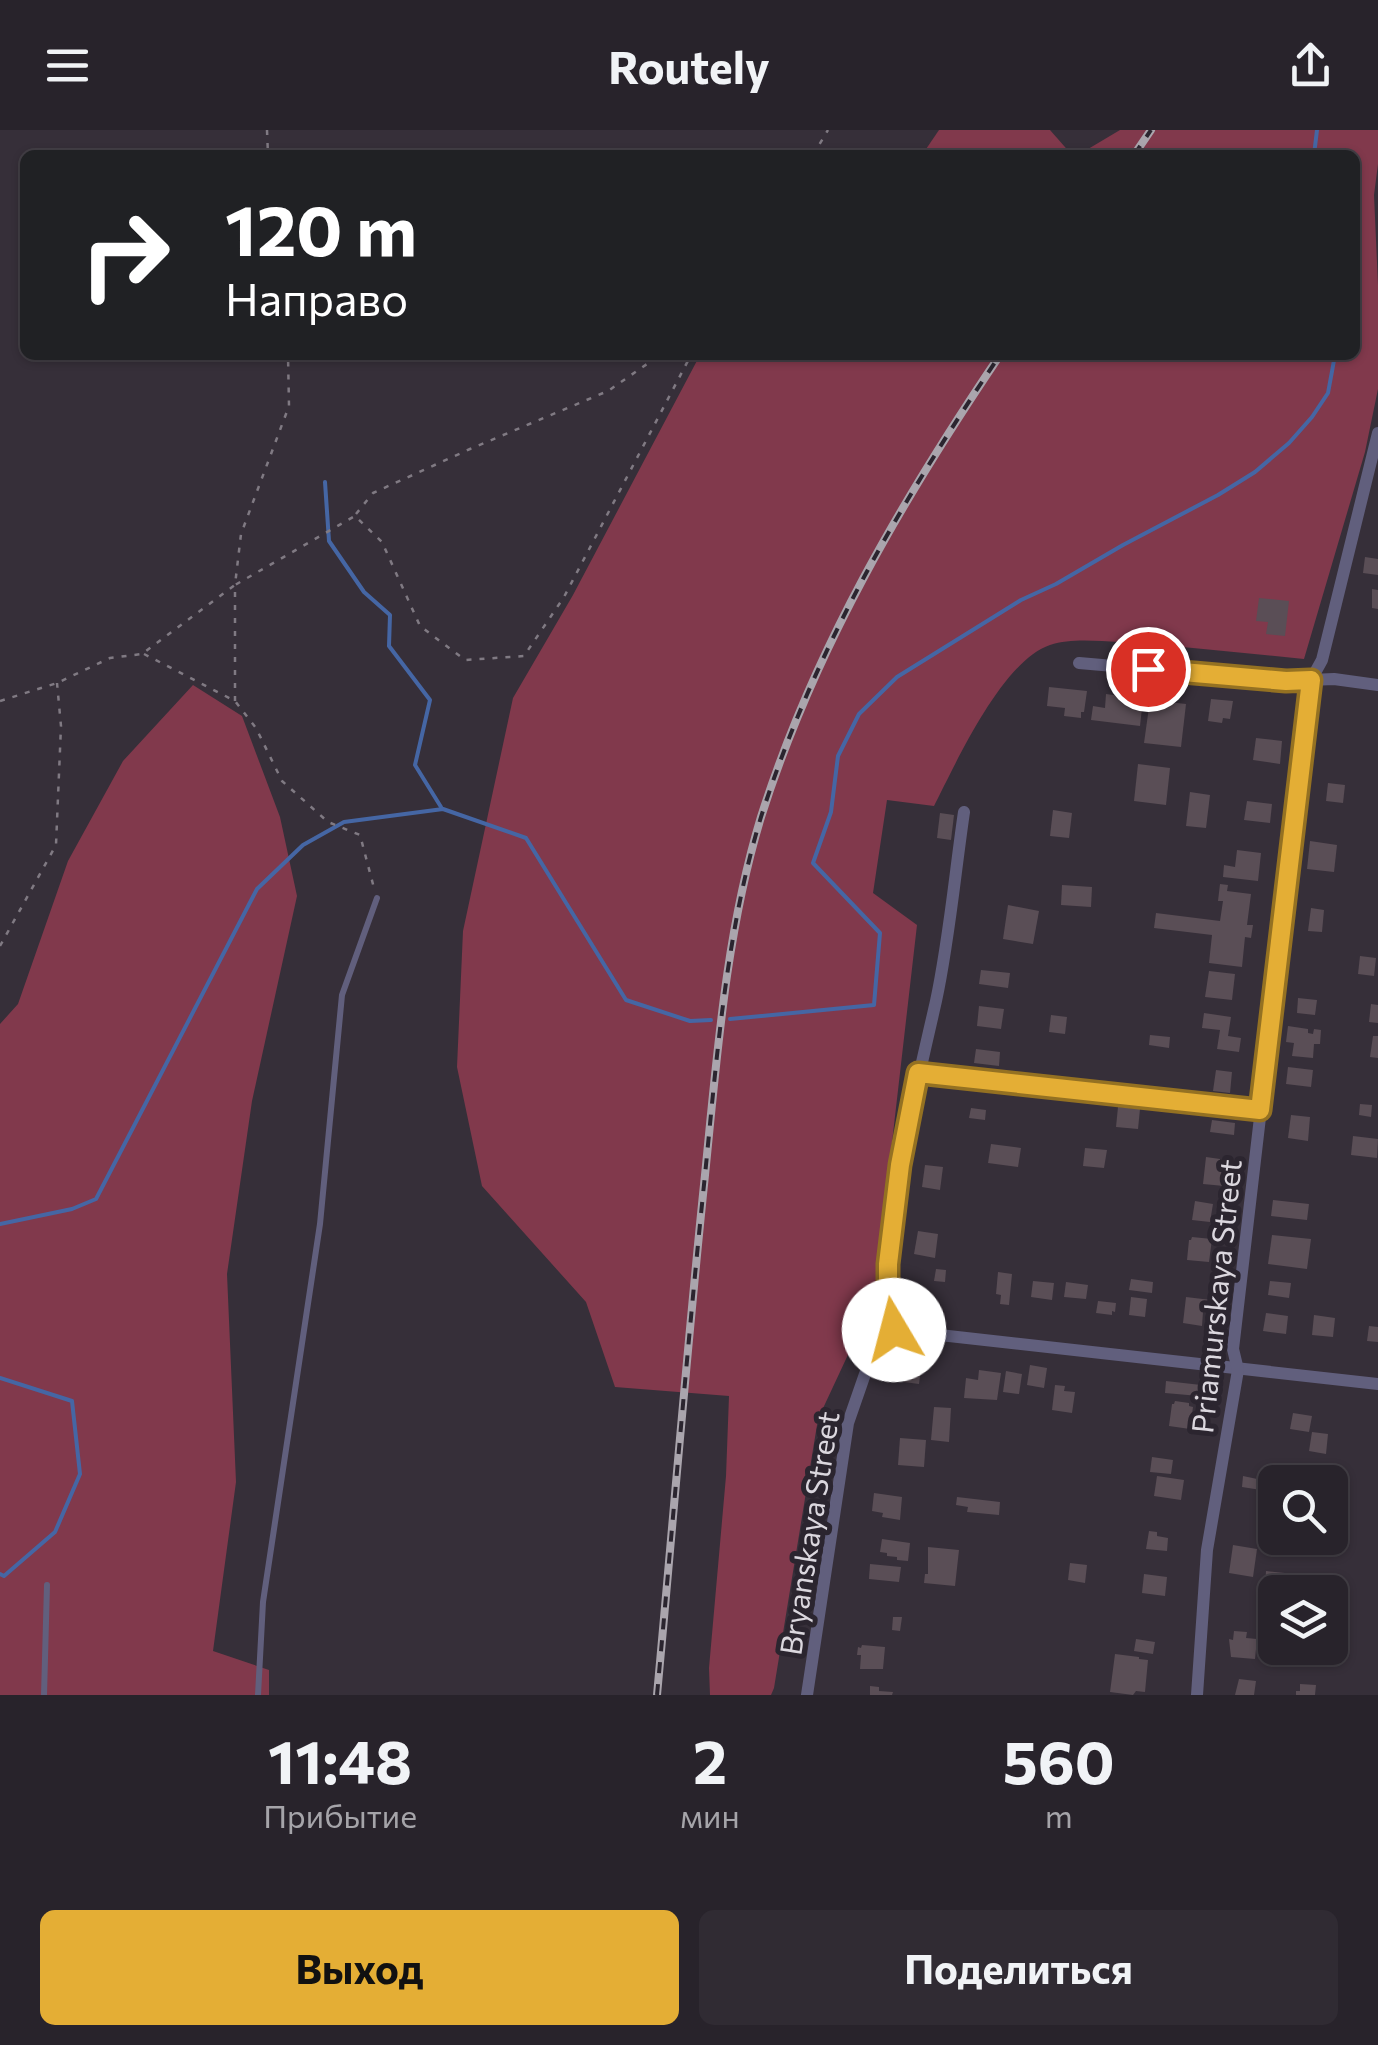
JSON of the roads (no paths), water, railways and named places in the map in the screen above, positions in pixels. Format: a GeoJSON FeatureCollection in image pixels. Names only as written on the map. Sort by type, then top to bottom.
{"type":"FeatureCollection","features":[{"type":"Feature","properties":{"kind":"street","name":"Priamurskaya Street"},"geometry":{"type":"LineString","coordinates":[[1197,1695],[1207,1550],[1238,1370],[1233,1350],[1311,680],[1322,660],[1378,433]]}},
{"type":"Feature","properties":{"kind":"street"},"geometry":{"type":"LineString","coordinates":[[1080,663],[1286,681],[1334,679],[1378,684]]}},
{"type":"Feature","properties":{"kind":"street"},"geometry":{"type":"LineString","coordinates":[[964,812],[937,996],[900,1165],[888,1264],[888,1307],[894,1330],[1378,1384]]}},
{"type":"Feature","properties":{"kind":"street","name":"Bryanskaya Street"},"geometry":{"type":"LineString","coordinates":[[807,1695],[848,1423],[864,1374],[894,1330]]}},
{"type":"Feature","properties":{"kind":"lane"},"geometry":{"type":"LineString","coordinates":[[258,1695],[263,1602],[320,1224],[342,995],[377,898]]}},
{"type":"Feature","properties":{"kind":"lane"},"geometry":{"type":"LineString","coordinates":[[918,1073],[1260,1110]]}},
{"type":"Feature","properties":{"kind":"lane"},"geometry":{"type":"LineString","coordinates":[[44,1695],[47,1585]]}},
{"type":"Feature","properties":{"kind":"waterway"},"geometry":{"type":"LineString","coordinates":[[1315,150],[1317,130]]}},
{"type":"Feature","properties":{"kind":"waterway"},"geometry":{"type":"LineString","coordinates":[[730,1019],[874,1005],[880,933],[813,863],[831,812],[838,756],[859,714],[897,677],[1021,600],[1255,472],[1312,417],[1328,393],[1334,360]]}},
{"type":"Feature","properties":{"kind":"waterway"},"geometry":{"type":"LineString","coordinates":[[325,482],[329,541],[364,592],[390,615],[389,646],[430,700],[415,765],[441,807]]}},
{"type":"Feature","properties":{"kind":"waterway"},"geometry":{"type":"LineString","coordinates":[[0,1224],[72,1209],[96,1199],[257,889],[303,845],[344,822],[443,809],[526,838],[626,1000],[690,1021],[711,1020]]}},
{"type":"Feature","properties":{"kind":"waterway"},"geometry":{"type":"LineString","coordinates":[[0,1378],[72,1401],[80,1474],[55,1532],[4,1576],[0,1574]]}},
{"type":"Feature","properties":{"kind":"railway"},"geometry":{"type":"LineString","coordinates":[[1137,150],[1151,130]]}},
{"type":"Feature","properties":{"kind":"railway"},"geometry":{"type":"LineString","coordinates":[[657,1695],[719,1040],[731,949],[749,861],[782,755],[834,636],[895,521],[997,360]]}}]}
